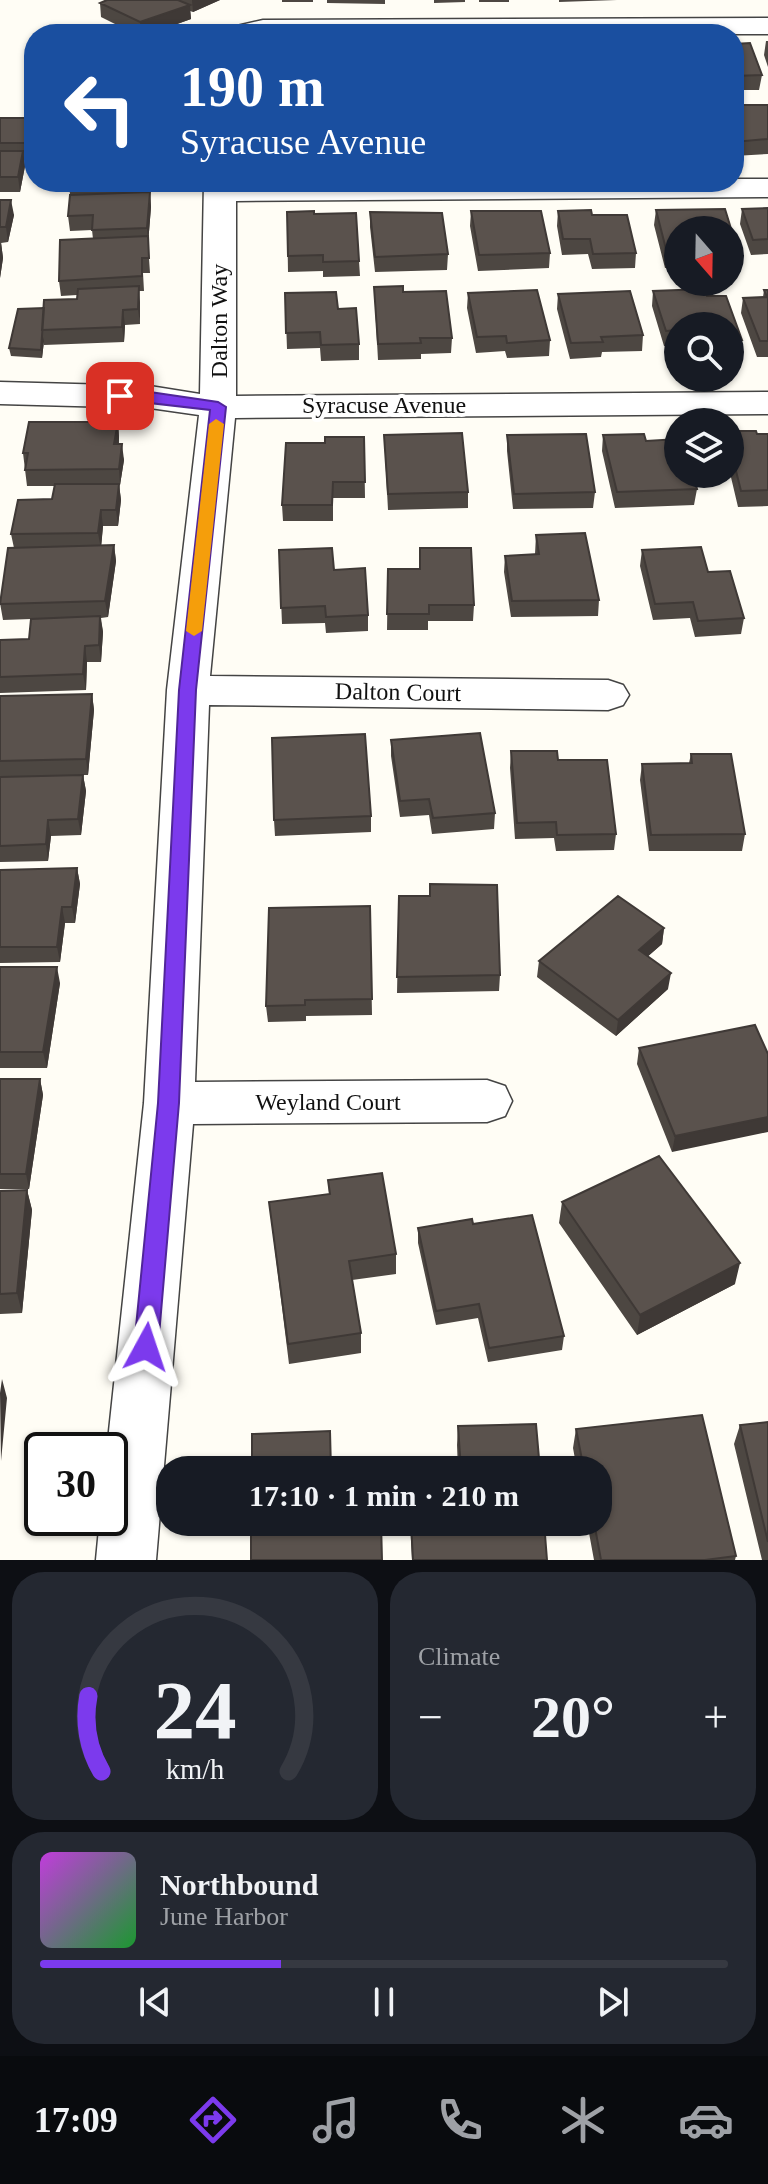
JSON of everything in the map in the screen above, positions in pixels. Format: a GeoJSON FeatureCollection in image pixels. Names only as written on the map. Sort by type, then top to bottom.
{"type":"FeatureCollection","features":[{"type":"Feature","properties":{"kind":"street"},"geometry":{"type":"LineString","coordinates":[[744,26],[768,26]]}},
{"type":"Feature","properties":{"kind":"street"},"geometry":{"type":"LineString","coordinates":[[744,188],[768,188]]}},
{"type":"Feature","properties":{"kind":"street","name":"Dalton Way"},"geometry":{"type":"LineString","coordinates":[[126,1560],[169,1103],[188,690],[218,407],[219,192]]}},
{"type":"Feature","properties":{"kind":"street","name":"Syracuse Avenue"},"geometry":{"type":"LineString","coordinates":[[0,393],[150,397],[218,407],[768,403]]}},
{"type":"Feature","properties":{"kind":"street","name":"Dalton Court"},"geometry":{"type":"LineString","coordinates":[[188,690],[608,695]]}},
{"type":"Feature","properties":{"kind":"street","name":"Weyland Court"},"geometry":{"type":"LineString","coordinates":[[169,1103],[487,1101]]}},
{"type":"Feature","properties":{"kind":"building"},"geometry":{"type":"Polygon","coordinates":[[[107,0],[178,0],[190,5],[140,22],[100,3],[107,0]]]}},
{"type":"Feature","properties":{"kind":"building"},"geometry":{"type":"Polygon","coordinates":[[[744,43],[750,43],[762,75],[744,76],[744,43]]]}},
{"type":"Feature","properties":{"kind":"building"},"geometry":{"type":"Polygon","coordinates":[[[744,105],[768,105],[768,139],[744,141],[744,105]]]}},
{"type":"Feature","properties":{"kind":"building"},"geometry":{"type":"Polygon","coordinates":[[[0,118],[24,118],[24,143],[0,143],[0,118]]]}},
{"type":"Feature","properties":{"kind":"building"},"geometry":{"type":"Polygon","coordinates":[[[0,151],[23,151],[18,177],[0,177],[0,151]]]}},
{"type":"Feature","properties":{"kind":"building"},"geometry":{"type":"Polygon","coordinates":[[[150,192],[147,228],[92,230],[93,215],[68,216],[70,195],[150,192]]]}},
{"type":"Feature","properties":{"kind":"building"},"geometry":{"type":"Polygon","coordinates":[[[0,200],[11,200],[6,227],[0,227],[0,200]]]}},
{"type":"Feature","properties":{"kind":"building"},"geometry":{"type":"Polygon","coordinates":[[[768,208],[768,239],[753,240],[742,209],[768,208]]]}},
{"type":"Feature","properties":{"kind":"building"},"geometry":{"type":"Polygon","coordinates":[[[725,209],[727,216],[664,216],[664,241],[656,210],[725,209]]]}},
{"type":"Feature","properties":{"kind":"building"},"geometry":{"type":"Polygon","coordinates":[[[591,210],[592,215],[627,215],[636,253],[593,254],[590,239],[563,239],[558,211],[591,210]]]}},
{"type":"Feature","properties":{"kind":"building"},"geometry":{"type":"Polygon","coordinates":[[[314,211],[314,214],[356,213],[359,261],[323,262],[323,255],[288,256],[287,212],[314,211]]]}},
{"type":"Feature","properties":{"kind":"building"},"geometry":{"type":"Polygon","coordinates":[[[471,211],[541,211],[550,253],[479,255],[471,211]]]}},
{"type":"Feature","properties":{"kind":"building"},"geometry":{"type":"Polygon","coordinates":[[[370,212],[442,213],[448,254],[375,257],[370,212]]]}},
{"type":"Feature","properties":{"kind":"building"},"geometry":{"type":"Polygon","coordinates":[[[148,236],[149,258],[142,258],[142,276],[59,281],[60,240],[148,236]]]}},
{"type":"Feature","properties":{"kind":"building"},"geometry":{"type":"Polygon","coordinates":[[[139,286],[138,309],[123,310],[122,327],[42,330],[44,300],[77,299],[78,289],[139,286]]]}},
{"type":"Feature","properties":{"kind":"building"},"geometry":{"type":"Polygon","coordinates":[[[403,286],[403,292],[446,291],[452,338],[420,338],[421,343],[378,344],[374,287],[403,286]]]}},
{"type":"Feature","properties":{"kind":"building"},"geometry":{"type":"Polygon","coordinates":[[[537,290],[550,340],[507,343],[506,336],[477,337],[468,293],[537,290]]]}},
{"type":"Feature","properties":{"kind":"building"},"geometry":{"type":"Polygon","coordinates":[[[764,290],[768,290],[768,341],[760,341],[743,298],[767,297],[764,290]]]}},
{"type":"Feature","properties":{"kind":"building"},"geometry":{"type":"Polygon","coordinates":[[[630,291],[643,335],[601,337],[603,342],[571,343],[558,294],[630,291]]]}},
{"type":"Feature","properties":{"kind":"building"},"geometry":{"type":"Polygon","coordinates":[[[653,291],[664,291],[664,296],[726,296],[732,312],[664,312],[664,325],[653,291]]]}},
{"type":"Feature","properties":{"kind":"building"},"geometry":{"type":"Polygon","coordinates":[[[336,292],[338,309],[356,308],[359,344],[321,345],[320,332],[286,333],[285,293],[336,292]]]}},
{"type":"Feature","properties":{"kind":"building"},"geometry":{"type":"Polygon","coordinates":[[[44,308],[41,350],[9,348],[18,309],[44,308]]]}},
{"type":"Feature","properties":{"kind":"building"},"geometry":{"type":"Polygon","coordinates":[[[29,422],[118,422],[114,444],[122,444],[119,469],[25,470],[28,453],[23,453],[29,422]]]}},
{"type":"Feature","properties":{"kind":"building"},"geometry":{"type":"Polygon","coordinates":[[[744,431],[768,434],[768,490],[741,491],[740,488],[744,488],[744,431]]]}},
{"type":"Feature","properties":{"kind":"building"},"geometry":{"type":"Polygon","coordinates":[[[462,433],[468,492],[388,494],[384,435],[462,433]]]}},
{"type":"Feature","properties":{"kind":"building"},"geometry":{"type":"Polygon","coordinates":[[[586,434],[595,492],[514,494],[507,435],[586,434]]]}},
{"type":"Feature","properties":{"kind":"building"},"geometry":{"type":"Polygon","coordinates":[[[644,434],[646,441],[664,440],[664,488],[697,489],[617,492],[603,435],[644,434]]]}},
{"type":"Feature","properties":{"kind":"building"},"geometry":{"type":"Polygon","coordinates":[[[325,437],[364,437],[365,482],[333,482],[332,505],[282,505],[286,443],[325,443],[325,437]]]}},
{"type":"Feature","properties":{"kind":"building"},"geometry":{"type":"Polygon","coordinates":[[[55,484],[119,484],[116,510],[101,510],[98,533],[11,534],[18,500],[52,499],[55,484]]]}},
{"type":"Feature","properties":{"kind":"building"},"geometry":{"type":"Polygon","coordinates":[[[585,533],[599,600],[512,601],[505,556],[539,554],[536,535],[585,533]]]}},
{"type":"Feature","properties":{"kind":"building"},"geometry":{"type":"Polygon","coordinates":[[[114,545],[105,601],[0,604],[8,548],[114,545]]]}},
{"type":"Feature","properties":{"kind":"building"},"geometry":{"type":"Polygon","coordinates":[[[701,547],[708,572],[730,571],[744,618],[698,621],[693,602],[655,604],[642,550],[701,547]]]}},
{"type":"Feature","properties":{"kind":"building"},"geometry":{"type":"Polygon","coordinates":[[[332,548],[334,570],[365,568],[368,615],[326,617],[325,606],[281,608],[279,550],[332,548]]]}},
{"type":"Feature","properties":{"kind":"building"},"geometry":{"type":"Polygon","coordinates":[[[420,548],[471,548],[474,605],[429,605],[429,614],[387,614],[388,569],[420,569],[420,548]]]}},
{"type":"Feature","properties":{"kind":"building"},"geometry":{"type":"Polygon","coordinates":[[[100,616],[99,645],[85,646],[83,674],[0,677],[0,640],[29,639],[31,619],[100,616]]]}},
{"type":"Feature","properties":{"kind":"building"},"geometry":{"type":"Polygon","coordinates":[[[92,694],[86,759],[0,761],[0,696],[92,694]]]}},
{"type":"Feature","properties":{"kind":"building"},"geometry":{"type":"Polygon","coordinates":[[[480,733],[495,813],[433,818],[429,799],[400,801],[391,740],[480,733]]]}},
{"type":"Feature","properties":{"kind":"building"},"geometry":{"type":"Polygon","coordinates":[[[365,734],[371,816],[274,820],[272,738],[365,734]]]}},
{"type":"Feature","properties":{"kind":"building"},"geometry":{"type":"Polygon","coordinates":[[[511,751],[557,751],[558,760],[607,760],[616,834],[557,835],[556,822],[517,823],[511,751]]]}},
{"type":"Feature","properties":{"kind":"building"},"geometry":{"type":"Polygon","coordinates":[[[691,754],[731,754],[745,834],[651,835],[642,764],[692,763],[691,754]]]}},
{"type":"Feature","properties":{"kind":"building"},"geometry":{"type":"Polygon","coordinates":[[[83,775],[78,819],[48,820],[46,844],[0,846],[0,777],[83,775]]]}},
{"type":"Feature","properties":{"kind":"building"},"geometry":{"type":"Polygon","coordinates":[[[77,868],[72,907],[62,907],[57,947],[0,947],[0,870],[77,868]]]}},
{"type":"Feature","properties":{"kind":"building"},"geometry":{"type":"Polygon","coordinates":[[[430,884],[497,885],[500,975],[397,977],[399,896],[430,896],[430,884]]]}},
{"type":"Feature","properties":{"kind":"building"},"geometry":{"type":"Polygon","coordinates":[[[618,896],[664,928],[639,950],[671,973],[618,1020],[539,961],[618,896]]]}},
{"type":"Feature","properties":{"kind":"building"},"geometry":{"type":"Polygon","coordinates":[[[370,906],[372,999],[305,1000],[305,1005],[266,1006],[269,908],[370,906]]]}},
{"type":"Feature","properties":{"kind":"building"},"geometry":{"type":"Polygon","coordinates":[[[0,967],[57,967],[43,1052],[0,1052],[0,967]]]}},
{"type":"Feature","properties":{"kind":"building"},"geometry":{"type":"Polygon","coordinates":[[[755,1025],[768,1054],[768,1117],[675,1136],[639,1048],[755,1025]]]}},
{"type":"Feature","properties":{"kind":"building"},"geometry":{"type":"Polygon","coordinates":[[[0,1079],[40,1079],[26,1174],[0,1174],[0,1079]]]}},
{"type":"Feature","properties":{"kind":"building"},"geometry":{"type":"Polygon","coordinates":[[[659,1156],[740,1263],[640,1315],[562,1202],[659,1156]]]}},
{"type":"Feature","properties":{"kind":"building"},"geometry":{"type":"Polygon","coordinates":[[[382,1173],[396,1254],[349,1261],[361,1333],[288,1344],[269,1202],[330,1194],[328,1180],[382,1173]]]}},
{"type":"Feature","properties":{"kind":"building"},"geometry":{"type":"Polygon","coordinates":[[[27,1190],[17,1293],[0,1294],[0,1191],[27,1190]]]}},
{"type":"Feature","properties":{"kind":"building"},"geometry":{"type":"Polygon","coordinates":[[[532,1215],[564,1336],[489,1348],[479,1304],[436,1311],[418,1228],[472,1219],[473,1224],[532,1215]]]}},
{"type":"Feature","properties":{"kind":"building"},"geometry":{"type":"Polygon","coordinates":[[[702,1415],[736,1556],[705,1560],[601,1560],[597,1536],[612,1536],[612,1456],[581,1456],[576,1429],[702,1415]]]}},
{"type":"Feature","properties":{"kind":"building"},"geometry":{"type":"Polygon","coordinates":[[[768,1422],[768,1542],[740,1425],[768,1422]]]}},
{"type":"Feature","properties":{"kind":"building"},"geometry":{"type":"Polygon","coordinates":[[[536,1424],[539,1456],[460,1456],[458,1426],[536,1424]]]}},
{"type":"Feature","properties":{"kind":"building"},"geometry":{"type":"Polygon","coordinates":[[[330,1431],[331,1456],[252,1456],[252,1434],[330,1431]]]}},
{"type":"Feature","properties":{"kind":"building"},"geometry":{"type":"Polygon","coordinates":[[[251,1536],[381,1536],[382,1560],[251,1560],[251,1536]]]}},
{"type":"Feature","properties":{"kind":"building"},"geometry":{"type":"Polygon","coordinates":[[[412,1536],[545,1536],[547,1560],[413,1560],[412,1536]]]}},
{"type":"Feature","properties":{"kind":"slow traffic"},"geometry":{"type":"LineString","coordinates":[[194,631],[216,424]]}},
{"type":"Feature","properties":{"kind":"route"},"geometry":{"type":"LineString","coordinates":[[120,396],[218,407],[188,690],[169,1103],[146,1347]]}}]}
